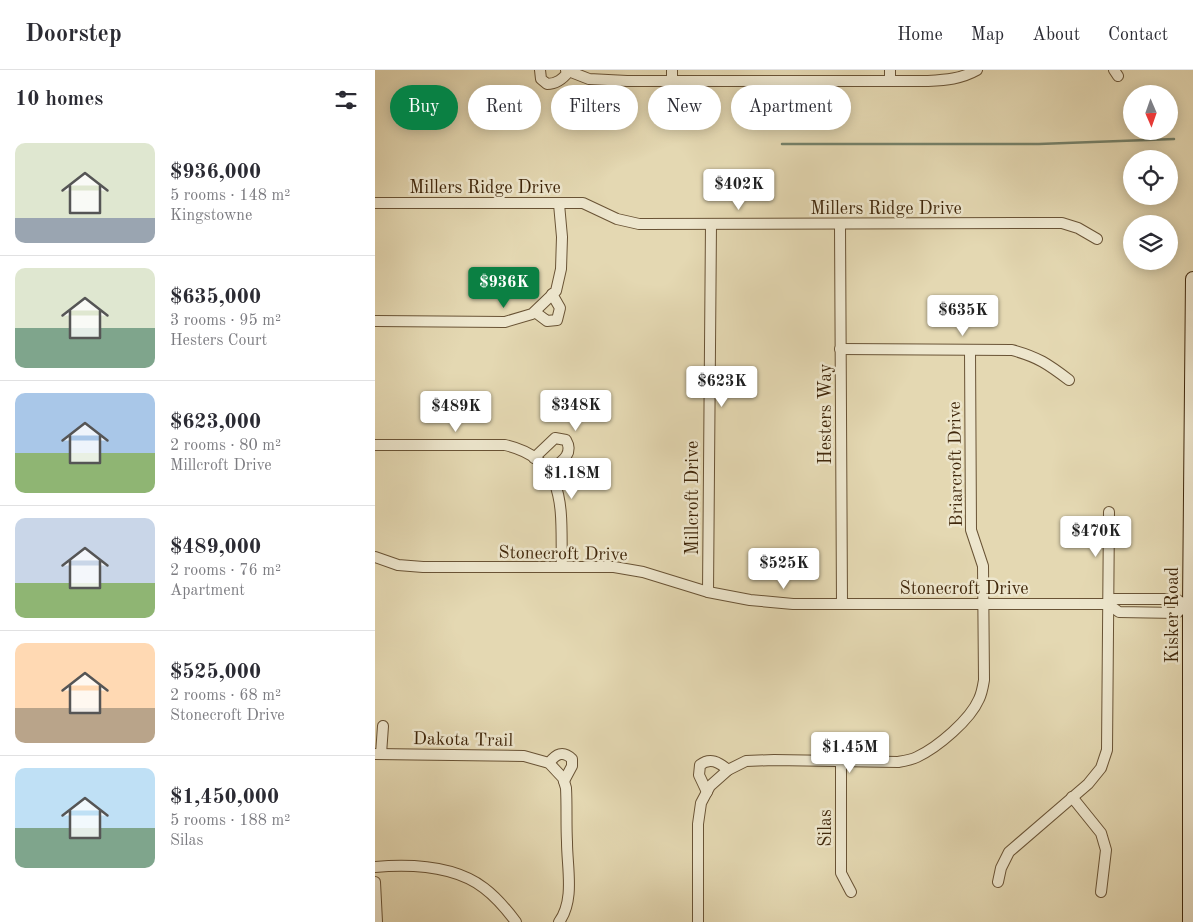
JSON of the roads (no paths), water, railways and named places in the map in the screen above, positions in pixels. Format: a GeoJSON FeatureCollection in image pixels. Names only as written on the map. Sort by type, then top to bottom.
{"type":"FeatureCollection","features":[{"type":"Feature","properties":{"kind":"main road","name":"Kisker Road"},"geometry":{"type":"LineString","coordinates":[[1190,922],[1189,605],[1193,279]]}},
{"type":"Feature","properties":{"kind":"street"},"geometry":{"type":"LineString","coordinates":[[540,70],[541,79],[547,84],[561,81],[568,71],[589,79],[672,81],[890,75],[950,80],[977,70]]}},
{"type":"Feature","properties":{"kind":"street"},"geometry":{"type":"LineString","coordinates":[[672,70],[672,81]]}},
{"type":"Feature","properties":{"kind":"street","name":"Millers Ridge Drive"},"geometry":{"type":"LineString","coordinates":[[375,203],[583,203],[617,219],[639,224],[1062,224],[1078,228],[1097,239]]}},
{"type":"Feature","properties":{"kind":"street"},"geometry":{"type":"LineString","coordinates":[[375,321],[505,322],[516,320],[535,312],[555,290],[561,269],[562,237],[559,204]]}},
{"type":"Feature","properties":{"kind":"street","name":"Millcroft Drive"},"geometry":{"type":"LineString","coordinates":[[708,592],[711,224]]}},
{"type":"Feature","properties":{"kind":"street","name":"Hesters Way"},"geometry":{"type":"LineString","coordinates":[[840,224],[842,604]]}},
{"type":"Feature","properties":{"kind":"street"},"geometry":{"type":"LineString","coordinates":[[535,312],[547,321],[553,322],[557,320],[560,308],[552,294]]}},
{"type":"Feature","properties":{"kind":"street"},"geometry":{"type":"LineString","coordinates":[[840,349],[970,350],[993,348],[1012,350],[1031,355],[1047,363],[1069,380]]}},
{"type":"Feature","properties":{"kind":"street","name":"Briarcroft Drive"},"geometry":{"type":"LineString","coordinates":[[707,792],[710,786],[728,770],[746,760],[898,762],[917,757],[953,731],[971,713],[980,697],[984,680],[984,605],[983,566],[971,530],[970,350]]}},
{"type":"Feature","properties":{"kind":"street"},"geometry":{"type":"LineString","coordinates":[[534,458],[555,438],[566,440],[569,445],[569,452],[549,471]]}},
{"type":"Feature","properties":{"kind":"street"},"geometry":{"type":"LineString","coordinates":[[375,445],[505,445],[521,450],[534,458],[549,471],[556,483],[559,497],[562,567]]}},
{"type":"Feature","properties":{"kind":"street"},"geometry":{"type":"LineString","coordinates":[[998,882],[1001,868],[1009,852],[1088,784],[1101,768],[1107,750],[1109,512]]}},
{"type":"Feature","properties":{"kind":"street","name":"Stonecroft Drive"},"geometry":{"type":"LineString","coordinates":[[375,557],[398,565],[423,567],[614,567],[643,572],[708,592],[750,600],[793,604],[1108,604],[1119,612],[1129,613],[1177,613],[1189,605]]}},
{"type":"Feature","properties":{"kind":"street","name":"Stonecroft Drive"},"geometry":{"type":"LineString","coordinates":[[1108,604],[1114,598],[1176,599],[1189,605]]}},
{"type":"Feature","properties":{"kind":"street"},"geometry":{"type":"LineString","coordinates":[[378,754],[383,726]]}},
{"type":"Feature","properties":{"kind":"street"},"geometry":{"type":"LineString","coordinates":[[559,922],[567,905],[569,883],[566,788],[564,780],[549,763],[555,755],[563,753],[573,759],[573,766],[564,780]]}},
{"type":"Feature","properties":{"kind":"street","name":"Dakota Trail"},"geometry":{"type":"LineString","coordinates":[[378,754],[524,756],[549,763]]}},
{"type":"Feature","properties":{"kind":"street"},"geometry":{"type":"LineString","coordinates":[[698,922],[698,824],[701,803],[707,792],[699,776],[700,765],[704,761],[710,760],[719,762],[728,770]]}},
{"type":"Feature","properties":{"kind":"street","name":"Silas"},"geometry":{"type":"LineString","coordinates":[[841,761],[841,872],[851,892]]}},
{"type":"Feature","properties":{"kind":"street"},"geometry":{"type":"LineString","coordinates":[[1072,797],[1101,833],[1106,850],[1101,892]]}},
{"type":"Feature","properties":{"kind":"street"},"geometry":{"type":"LineString","coordinates":[[375,867],[396,865],[424,867],[440,869],[455,874],[485,889],[516,922]]}},
{"type":"Feature","properties":{"kind":"street"},"geometry":{"type":"LineString","coordinates":[[375,882],[377,922]]}},
{"type":"Feature","properties":{"kind":"waterway"},"geometry":{"type":"LineString","coordinates":[[782,144],[1039,144],[1147,140]]}}]}
